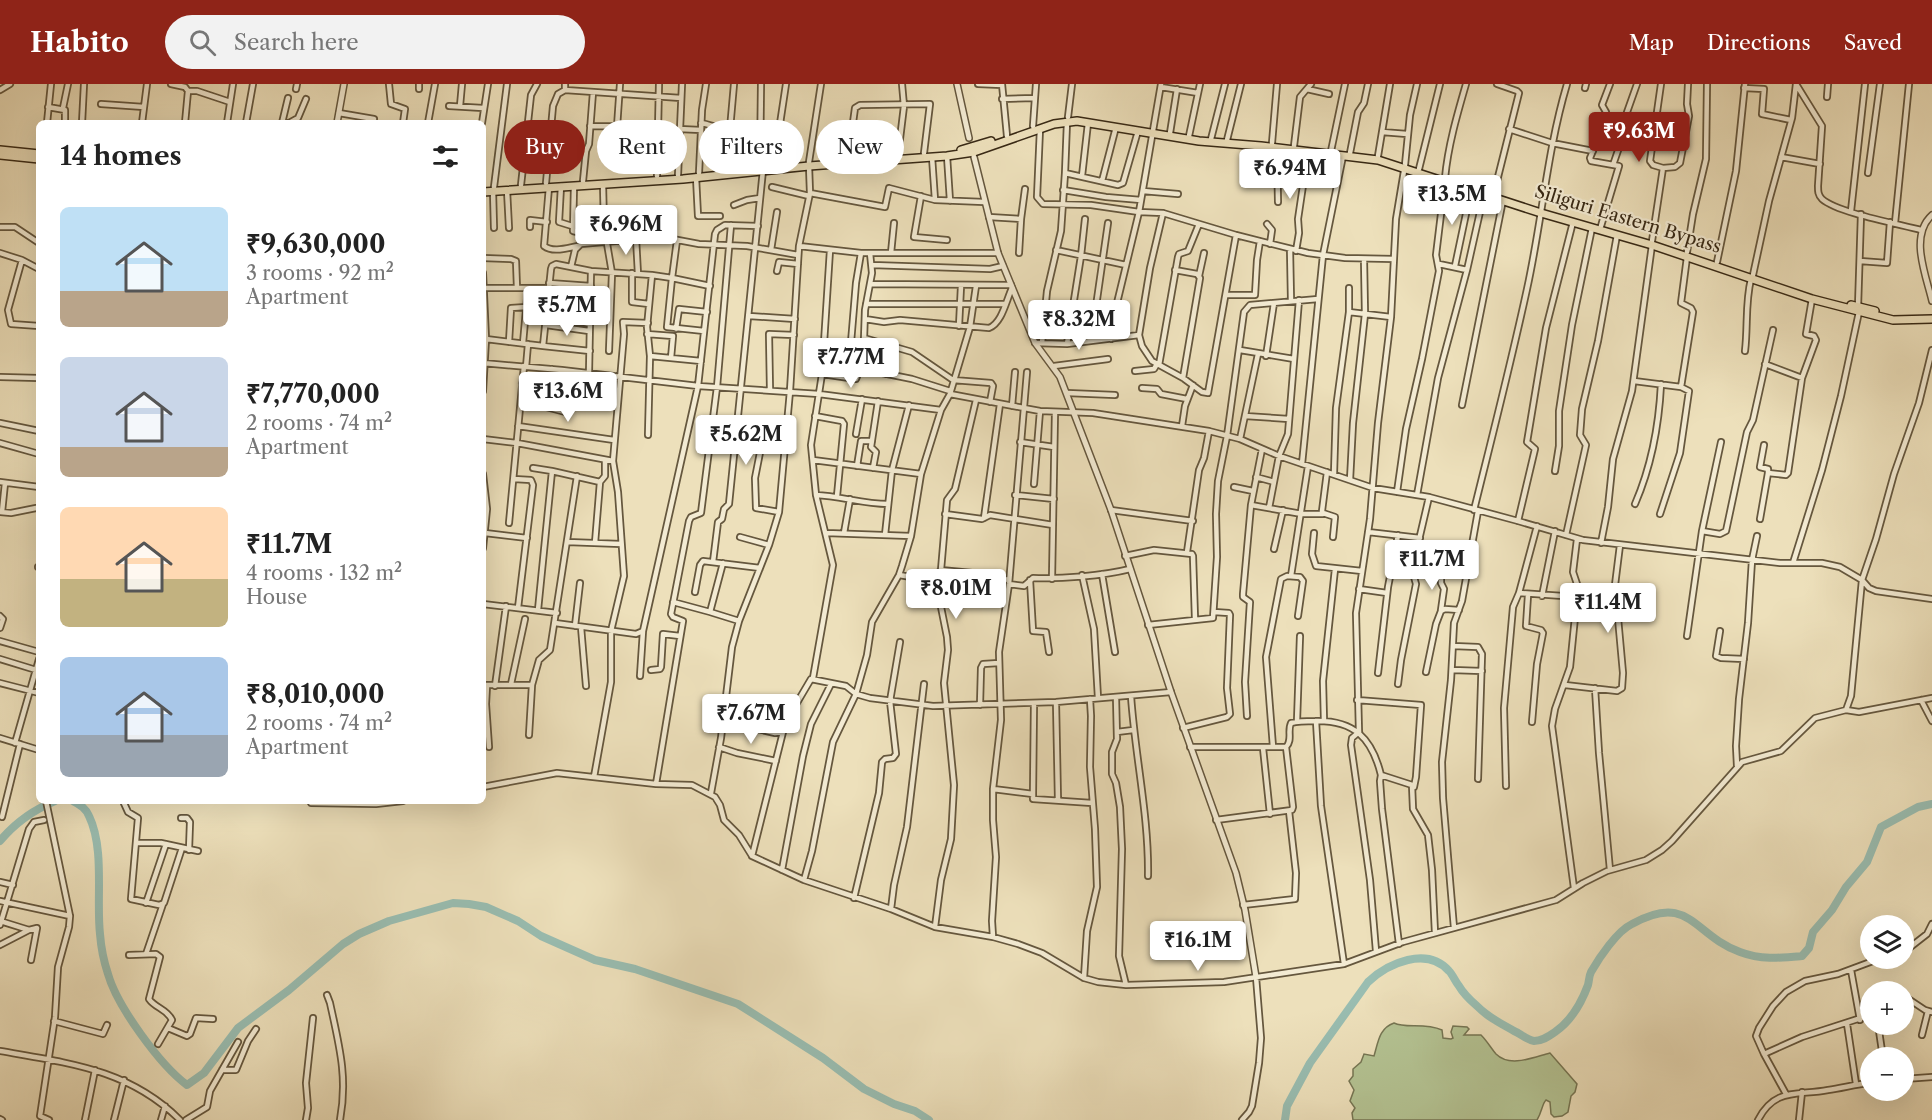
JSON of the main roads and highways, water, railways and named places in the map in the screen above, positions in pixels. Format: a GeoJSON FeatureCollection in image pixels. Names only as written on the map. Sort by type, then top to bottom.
{"type":"FeatureCollection","features":[{"type":"Feature","properties":{"kind":"main road","name":"Siliguri Eastern Bypass"},"geometry":{"type":"LineString","coordinates":[[1068,119],[1138,131],[1274,145],[1308,152],[1378,156],[1445,180],[1494,193],[1573,222],[1652,243]]}},
{"type":"Feature","properties":{"kind":"main road","name":"Siliguri Eastern Bypass"},"geometry":{"type":"LineString","coordinates":[[804,165],[848,159],[972,151],[1007,136],[1068,119],[1209,142],[1294,146],[1331,151],[1419,170],[1471,190],[1601,226],[1858,310]]}},
{"type":"Feature","properties":{"kind":"main road","name":"Siliguri Eastern Bypass"},"geometry":{"type":"LineString","coordinates":[[804,164],[947,156],[972,151],[1036,128]]}},
{"type":"Feature","properties":{"kind":"main road"},"geometry":{"type":"LineString","coordinates":[[0,150],[36,154]]}},
{"type":"Feature","properties":{"kind":"main road"},"geometry":{"type":"LineString","coordinates":[[0,155],[36,159]]}},
{"type":"Feature","properties":{"kind":"main road","name":"Siliguri Eastern Bypass"},"geometry":{"type":"LineString","coordinates":[[486,190],[521,185],[603,184],[709,174]]}},
{"type":"Feature","properties":{"kind":"main road","name":"Siliguri Eastern Bypass"},"geometry":{"type":"LineString","coordinates":[[493,189],[507,190],[583,181],[698,175]]}},
{"type":"Feature","properties":{"kind":"main road","name":"Siliguri Eastern Bypass"},"geometry":{"type":"LineString","coordinates":[[1687,255],[1717,262],[1812,299],[1910,319],[1932,319]]}},
{"type":"Feature","properties":{"kind":"waterway"},"geometry":{"type":"LineString","coordinates":[[0,841],[25,818],[49,804]]}},
{"type":"Feature","properties":{"kind":"waterway"},"geometry":{"type":"LineString","coordinates":[[78,804],[89,816],[97,843],[100,939],[105,965],[113,987],[130,1018],[153,1050],[187,1085],[204,1073],[238,1028],[289,990],[343,944],[389,921],[453,903],[486,907],[518,921],[541,936],[595,960],[635,969],[738,1004],[823,1058],[864,1089],[894,1104],[915,1111],[929,1120]]}},
{"type":"Feature","properties":{"kind":"waterway"},"geometry":{"type":"LineString","coordinates":[[1285,1120],[1287,1106],[1310,1063],[1368,982],[1386,969],[1419,958],[1440,964],[1486,1014],[1529,1039],[1540,1040],[1561,1028],[1571,1017],[1585,992],[1591,972],[1615,939],[1626,927],[1651,915],[1667,912],[1679,914],[1724,945],[1748,955],[1771,958],[1802,956],[1809,948],[1813,932],[1867,862],[1881,827],[1918,807],[1932,804]]}}]}
